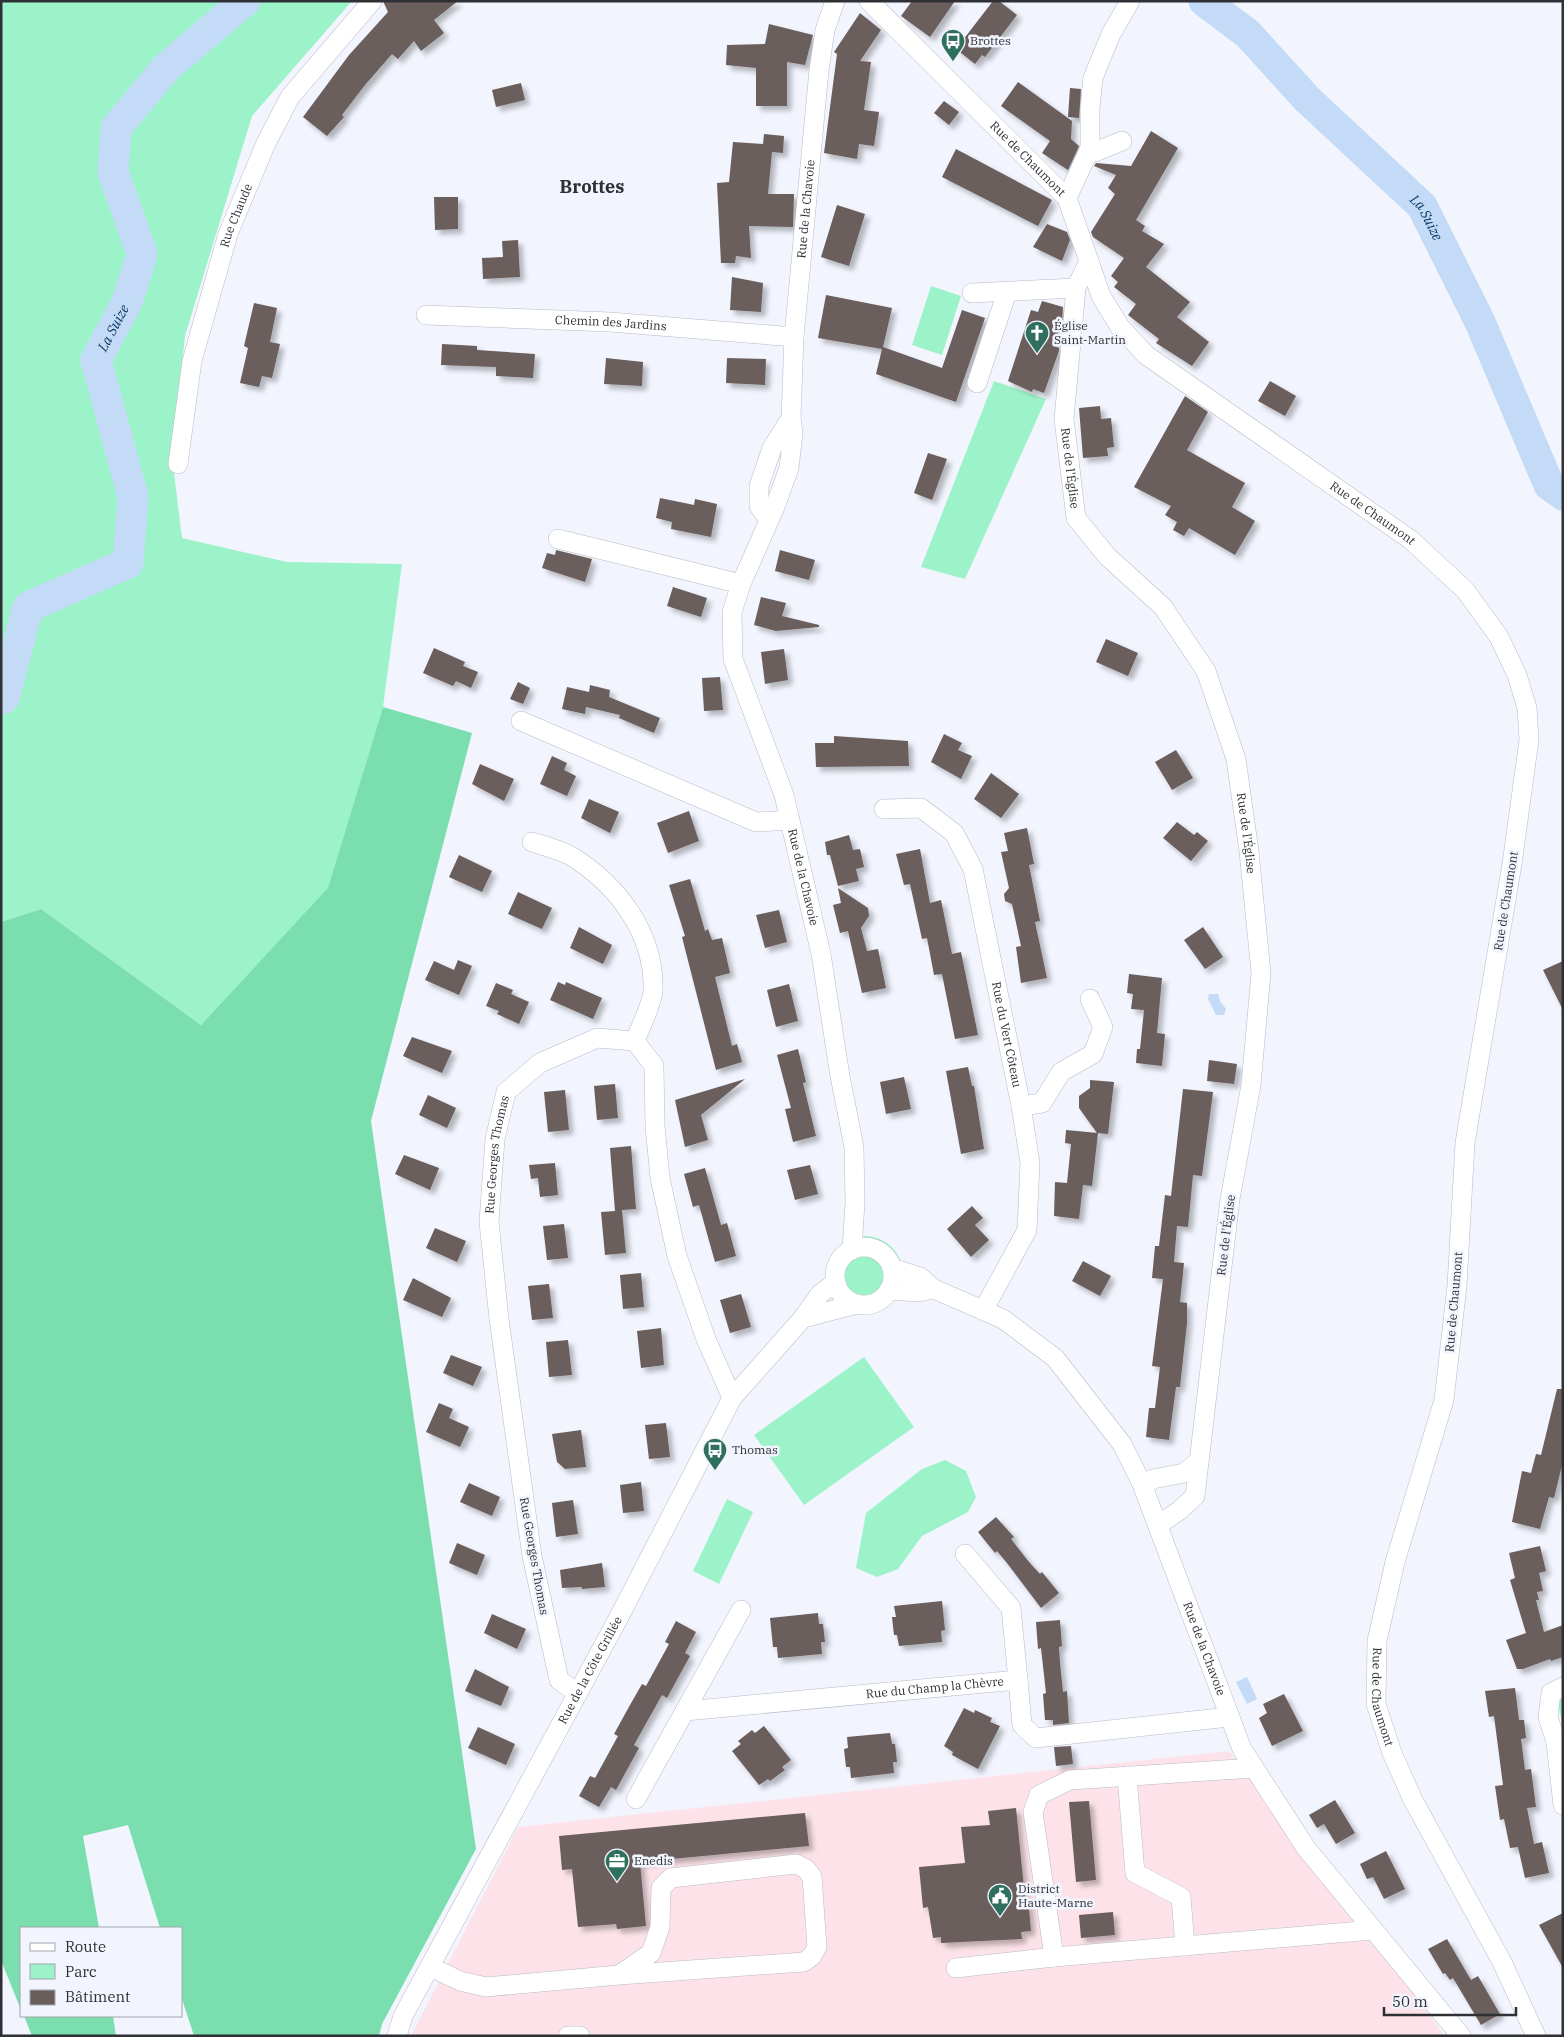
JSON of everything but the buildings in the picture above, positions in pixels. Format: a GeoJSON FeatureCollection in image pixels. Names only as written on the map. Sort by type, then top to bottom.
{"type":"FeatureCollection","features":[{"type":"Feature","properties":{"kind":"street","name":"Rue Chaude"},"geometry":{"type":"LineString","coordinates":[[178,464],[192,361],[228,234],[266,143],[290,97],[372,1]]}},
{"type":"Feature","properties":{"kind":"street","name":"Rue de la Chavoie"},"geometry":{"type":"LineString","coordinates":[[835,1],[825,30],[819,70],[794,337],[791,418],[772,448],[758,486],[759,506],[768,519],[741,584],[732,612],[733,659],[784,795],[821,954],[840,1076],[854,1148],[856,1203],[852,1250]]}},
{"type":"Feature","properties":{"kind":"street","name":"Rue de Chaumont"},"geometry":{"type":"LineString","coordinates":[[869,1],[1067,198],[1101,296],[1120,327],[1146,355],[1411,540],[1465,590],[1499,637],[1518,675],[1527,708],[1529,740],[1512,864],[1465,1143],[1457,1286],[1444,1400],[1395,1562],[1377,1641],[1376,1704],[1392,1753],[1413,1800],[1502,1962],[1537,2035]]}},
{"type":"Feature","properties":{"kind":"street"},"geometry":{"type":"LineString","coordinates":[[1067,198],[1090,148],[1093,78],[1112,34],[1130,1]]}},
{"type":"Feature","properties":{"kind":"street"},"geometry":{"type":"LineString","coordinates":[[1090,148],[1095,152],[1122,141]]}},
{"type":"Feature","properties":{"kind":"street","name":"Rue de l'Église"},"geometry":{"type":"LineString","coordinates":[[1089,261],[1076,288],[1064,420],[1076,518],[1107,556],[1163,607],[1206,671],[1236,759],[1250,861],[1261,973],[1251,1085],[1230,1199],[1195,1496],[1180,1510],[1158,1525]]}},
{"type":"Feature","properties":{"kind":"street"},"geometry":{"type":"LineString","coordinates":[[972,293],[1076,288]]}},
{"type":"Feature","properties":{"kind":"street"},"geometry":{"type":"LineString","coordinates":[[977,383],[1008,292]]}},
{"type":"Feature","properties":{"kind":"street","name":"Chemin des Jardins"},"geometry":{"type":"LineString","coordinates":[[426,314],[610,322],[794,337]]}},
{"type":"Feature","properties":{"kind":"street"},"geometry":{"type":"LineString","coordinates":[[558,539],[741,584]]}},
{"type":"Feature","properties":{"kind":"street"},"geometry":{"type":"LineString","coordinates":[[521,721],[756,822],[790,820]]}},
{"type":"Feature","properties":{"kind":"street","name":"Rue du Vert Côteau"},"geometry":{"type":"LineString","coordinates":[[884,809],[921,808],[954,833],[973,869],[1021,1106],[1030,1163],[1027,1230],[984,1309]]}},
{"type":"Feature","properties":{"kind":"street"},"geometry":{"type":"LineString","coordinates":[[532,842],[570,855],[596,873],[624,901],[648,945],[653,992],[635,1041],[654,1066],[655,1126],[660,1178],[677,1256],[706,1339],[732,1398]]}},
{"type":"Feature","properties":{"kind":"street"},"geometry":{"type":"LineString","coordinates":[[1021,1106],[1042,1103],[1061,1072],[1092,1054],[1103,1027],[1090,999]]}},
{"type":"Feature","properties":{"kind":"street","name":"Rue Georges Thomas"},"geometry":{"type":"LineString","coordinates":[[577,1693],[559,1680],[532,1556],[516,1452],[489,1222],[495,1139],[506,1092],[540,1063],[598,1038],[635,1041]]}},
{"type":"Feature","properties":{"kind":"street"},"geometry":{"type":"LineString","coordinates":[[803,1318],[856,1304],[875,1303],[889,1290],[893,1276],[892,1268],[881,1252],[872,1248],[852,1250],[838,1263],[836,1282],[843,1296],[856,1304]]}},
{"type":"Feature","properties":{"kind":"street","name":"Rue de la Chavoie"},"geometry":{"type":"LineString","coordinates":[[892,1268],[920,1277],[934,1289],[984,1309],[1003,1319],[1055,1358],[1122,1444],[1142,1484],[1242,1750],[1306,1848],[1461,2036]]}},
{"type":"Feature","properties":{"kind":"street","name":"Rue de la Côte Grillée"},"geometry":{"type":"LineString","coordinates":[[397,2036],[403,2016],[702,1461],[732,1398],[803,1318],[820,1294],[836,1282]]}},
{"type":"Feature","properties":{"kind":"street","name":"Rue de la Chavoie"},"geometry":{"type":"LineString","coordinates":[[889,1290],[918,1292],[934,1289]]}},
{"type":"Feature","properties":{"kind":"street"},"geometry":{"type":"LineString","coordinates":[[1142,1484],[1153,1479],[1184,1473],[1199,1461]]}},
{"type":"Feature","properties":{"kind":"street"},"geometry":{"type":"LineString","coordinates":[[965,1554],[1011,1608],[1018,1680]]}},
{"type":"Feature","properties":{"kind":"street"},"geometry":{"type":"LineString","coordinates":[[636,1799],[741,1610]]}},
{"type":"Feature","properties":{"kind":"street","name":"Rue du Champ la Chèvre"},"geometry":{"type":"LineString","coordinates":[[685,1711],[1018,1680],[1022,1725],[1036,1738],[1229,1717]]}},
{"type":"Feature","properties":{"kind":"street"},"geometry":{"type":"LineString","coordinates":[[1563,1687],[1551,1694],[1548,1717],[1559,1742],[1563,1805]]}},
{"type":"Feature","properties":{"kind":"street"},"geometry":{"type":"LineString","coordinates":[[1054,1956],[1033,1812],[1039,1795],[1070,1780],[1254,1768]]}},
{"type":"Feature","properties":{"kind":"street"},"geometry":{"type":"LineString","coordinates":[[1127,1776],[1136,1873],[1181,1897],[1185,1946]]}},
{"type":"Feature","properties":{"kind":"street"},"geometry":{"type":"LineString","coordinates":[[431,1967],[460,1981],[486,1987],[619,1975],[804,1962],[812,1956],[817,1947],[812,1877],[806,1869],[796,1864],[671,1878],[661,1888],[660,1927],[651,1952],[619,1975]]}},
{"type":"Feature","properties":{"kind":"street"},"geometry":{"type":"LineString","coordinates":[[956,1968],[1054,1956],[1373,1930]]}},
{"type":"Feature","properties":{"kind":"street"},"geometry":{"type":"LineString","coordinates":[[568,2036],[580,2036]]}},
{"type":"Feature","properties":{"kind":"shaded area"},"geometry":{"type":"Polygon","coordinates":[[[1229,1751],[1445,2036],[411,2036],[518,1827],[1229,1751]]]}},
{"type":"Feature","properties":{"kind":"green space"},"geometry":{"type":"Polygon","coordinates":[[[1,1],[352,1],[252,116],[185,336],[172,457],[182,538],[287,562],[402,564],[383,707],[328,889],[201,1025],[41,909],[1,922],[1,1]]]}},
{"type":"Feature","properties":{"kind":"green space"},"geometry":{"type":"Polygon","coordinates":[[[931,286],[961,296],[942,355],[912,345],[931,286]]]}},
{"type":"Feature","properties":{"kind":"green space"},"geometry":{"type":"Polygon","coordinates":[[[994,381],[1046,399],[965,579],[921,567],[994,381]]]}},
{"type":"Feature","properties":{"kind":"green space"},"geometry":{"type":"Polygon","coordinates":[[[383,707],[472,733],[371,1121],[476,1849],[382,2024],[379,2036],[194,2036],[182,1999],[182,1927],[160,1927],[128,1825],[83,1836],[99,1927],[20,1927],[20,2008],[1,1960],[1,922],[41,909],[201,1025],[328,888],[383,707]]]}},
{"type":"Feature","properties":{"kind":"green space"},"geometry":{"type":"Polygon","coordinates":[[[865,1236],[880,1239],[892,1247],[900,1259],[903,1274],[900,1289],[892,1301],[880,1309],[865,1312],[850,1309],[838,1301],[830,1289],[827,1274],[830,1259],[838,1247],[850,1239],[865,1236]]]}},
{"type":"Feature","properties":{"kind":"green space"},"geometry":{"type":"Polygon","coordinates":[[[864,1357],[914,1427],[804,1505],[754,1435],[864,1357]]]}},
{"type":"Feature","properties":{"kind":"green space"},"geometry":{"type":"Polygon","coordinates":[[[945,1460],[966,1471],[976,1497],[968,1512],[922,1536],[898,1569],[877,1577],[856,1568],[866,1513],[922,1469],[945,1460]]]}},
{"type":"Feature","properties":{"kind":"green space"},"geometry":{"type":"Polygon","coordinates":[[[727,1499],[753,1512],[719,1584],[693,1571],[727,1499]]]}},
{"type":"Feature","properties":{"kind":"green space"},"geometry":{"type":"Polygon","coordinates":[[[1563,1695],[1563,1727],[1558,1704],[1563,1695]]]}},
{"type":"Feature","properties":{"kind":"green space"},"geometry":{"type":"Polygon","coordinates":[[[24,2017],[113,2017],[116,2036],[32,2036],[24,2017]]]}},
{"type":"Feature","properties":{"kind":"water"},"geometry":{"type":"Polygon","coordinates":[[[1209,994],[1218,994],[1220,1001],[1226,1009],[1224,1015],[1216,1015],[1208,999],[1209,994]]]}},
{"type":"Feature","properties":{"kind":"water"},"geometry":{"type":"Polygon","coordinates":[[[1247,1677],[1257,1699],[1247,1704],[1236,1682],[1247,1677]]]}},
{"type":"Feature","properties":{"kind":"waterway","name":"La Suize"},"geometry":{"type":"LineString","coordinates":[[1,699],[4,698],[28,607],[128,563],[133,497],[96,360],[127,302],[142,254],[113,172],[116,128],[167,67],[245,1]]}},
{"type":"Feature","properties":{"kind":"waterway","name":"La Suize"},"geometry":{"type":"LineString","coordinates":[[1204,1],[1248,34],[1307,99],[1422,206],[1480,322],[1549,485],[1563,495]]}},
{"type":"Feature","properties":{"kind":"place","name":"Brottes"},"geometry":{"type":"Point","coordinates":[953,62]}},
{"type":"Feature","properties":{"kind":"place","name":"Église Saint-Martin"},"geometry":{"type":"Point","coordinates":[1037,354]}},
{"type":"Feature","properties":{"kind":"place","name":"Thomas"},"geometry":{"type":"Point","coordinates":[715,1471]}},
{"type":"Feature","properties":{"kind":"place","name":"Enedis"},"geometry":{"type":"Point","coordinates":[617,1882]}},
{"type":"Feature","properties":{"kind":"place","name":"District Haute-Marne"},"geometry":{"type":"Point","coordinates":[1000,1917]}},
{"type":"Feature","properties":{"kind":"district","name":"Brottes"},"geometry":{"type":"Point","coordinates":[592,187]}}]}
